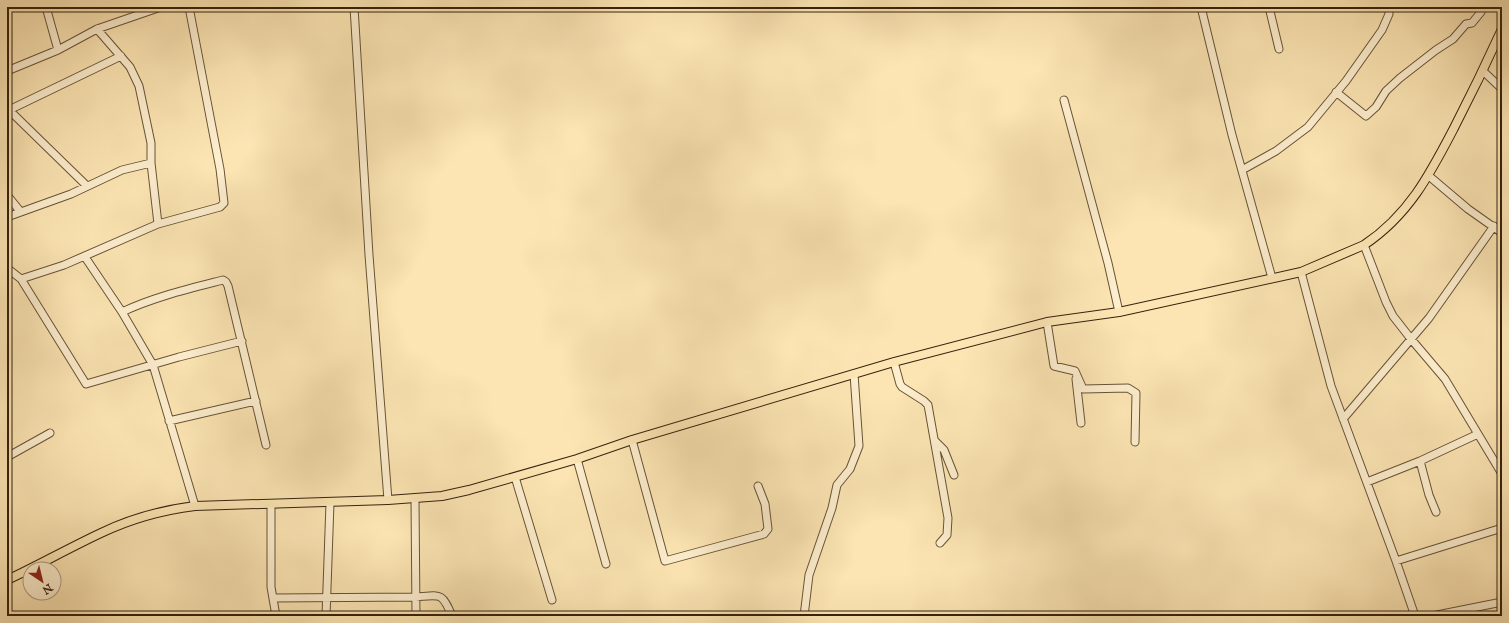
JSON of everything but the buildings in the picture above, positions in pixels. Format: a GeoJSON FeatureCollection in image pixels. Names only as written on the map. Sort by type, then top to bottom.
{"type":"FeatureCollection","features":[{"type":"Feature","properties":{"kind":"main road"},"geometry":{"type":"LineString","coordinates":[[7,580],[115,527],[170,509],[195,506],[388,500],[442,496],[469,490],[577,459],[632,440],[894,362],[1047,322],[1119,312],[1301,272],[1364,245],[1374,239],[1409,205],[1429,176],[1483,71],[1502,29]]}},
{"type":"Feature","properties":{"kind":"street"},"geometry":{"type":"LineString","coordinates":[[46,7],[58,50]]}},
{"type":"Feature","properties":{"kind":"street"},"geometry":{"type":"LineString","coordinates":[[7,71],[58,50],[97,29],[161,7]]}},
{"type":"Feature","properties":{"kind":"street"},"geometry":{"type":"LineString","coordinates":[[21,279],[85,257],[158,224],[223,205],[225,200],[190,7]]}},
{"type":"Feature","properties":{"kind":"street"},"geometry":{"type":"LineString","coordinates":[[354,7],[369,255],[388,500]]}},
{"type":"Feature","properties":{"kind":"street"},"geometry":{"type":"LineString","coordinates":[[1201,7],[1217,76],[1272,278]]}},
{"type":"Feature","properties":{"kind":"street"},"geometry":{"type":"LineString","coordinates":[[1269,7],[1279,49]]}},
{"type":"Feature","properties":{"kind":"street"},"geometry":{"type":"LineString","coordinates":[[1242,170],[1276,151],[1308,127],[1382,30],[1389,14],[1389,7]]}},
{"type":"Feature","properties":{"kind":"street"},"geometry":{"type":"LineString","coordinates":[[1336,92],[1366,116],[1376,108],[1386,91],[1400,78],[1436,50],[1453,39],[1466,24],[1472,23],[1481,12],[1481,7]]}},
{"type":"Feature","properties":{"kind":"street"},"geometry":{"type":"LineString","coordinates":[[97,29],[130,67],[139,86],[151,144],[158,224]]}},
{"type":"Feature","properties":{"kind":"street"},"geometry":{"type":"LineString","coordinates":[[87,186],[8,109],[121,56]]}},
{"type":"Feature","properties":{"kind":"street"},"geometry":{"type":"LineString","coordinates":[[1483,71],[1502,89]]}},
{"type":"Feature","properties":{"kind":"street"},"geometry":{"type":"LineString","coordinates":[[1064,100],[1108,263],[1119,312]]}},
{"type":"Feature","properties":{"kind":"street"},"geometry":{"type":"LineString","coordinates":[[7,217],[20,211],[71,194],[122,170],[152,163]]}},
{"type":"Feature","properties":{"kind":"street"},"geometry":{"type":"LineString","coordinates":[[1429,176],[1468,209],[1502,233]]}},
{"type":"Feature","properties":{"kind":"street"},"geometry":{"type":"LineString","coordinates":[[7,195],[20,211]]}},
{"type":"Feature","properties":{"kind":"street"},"geometry":{"type":"LineString","coordinates":[[1343,419],[1429,318],[1494,226]]}},
{"type":"Feature","properties":{"kind":"street"},"geometry":{"type":"LineString","coordinates":[[1364,245],[1393,316],[1411,340],[1445,379],[1502,474]]}},
{"type":"Feature","properties":{"kind":"street"},"geometry":{"type":"LineString","coordinates":[[85,257],[122,312],[153,365],[195,506]]}},
{"type":"Feature","properties":{"kind":"street"},"geometry":{"type":"LineString","coordinates":[[7,268],[21,279],[86,384],[179,357],[242,341]]}},
{"type":"Feature","properties":{"kind":"street"},"geometry":{"type":"LineString","coordinates":[[1301,272],[1331,386],[1396,561],[1414,616]]}},
{"type":"Feature","properties":{"kind":"street"},"geometry":{"type":"LineString","coordinates":[[122,312],[141,303],[157,298],[222,280],[226,282],[242,341],[266,445]]}},
{"type":"Feature","properties":{"kind":"street"},"geometry":{"type":"LineString","coordinates":[[1047,322],[1054,366],[1075,371]]}},
{"type":"Feature","properties":{"kind":"street"},"geometry":{"type":"LineString","coordinates":[[894,362],[900,384],[924,400],[928,405],[948,518],[947,535],[940,542]]}},
{"type":"Feature","properties":{"kind":"street"},"geometry":{"type":"LineString","coordinates":[[1075,371],[1082,423]]}},
{"type":"Feature","properties":{"kind":"street"},"geometry":{"type":"LineString","coordinates":[[1075,371],[1084,389],[1128,388],[1136,393],[1135,442]]}},
{"type":"Feature","properties":{"kind":"street"},"geometry":{"type":"LineString","coordinates":[[804,616],[809,575],[838,486],[850,469],[859,446],[854,374]]}},
{"type":"Feature","properties":{"kind":"street"},"geometry":{"type":"LineString","coordinates":[[170,421],[256,401]]}},
{"type":"Feature","properties":{"kind":"street"},"geometry":{"type":"LineString","coordinates":[[7,457],[50,433]]}},
{"type":"Feature","properties":{"kind":"street"},"geometry":{"type":"LineString","coordinates":[[1367,482],[1420,461],[1478,434]]}},
{"type":"Feature","properties":{"kind":"street"},"geometry":{"type":"LineString","coordinates":[[632,440],[664,561],[767,532],[768,529],[765,504],[758,486]]}},
{"type":"Feature","properties":{"kind":"street"},"geometry":{"type":"LineString","coordinates":[[935,440],[944,450],[954,475]]}},
{"type":"Feature","properties":{"kind":"street"},"geometry":{"type":"LineString","coordinates":[[577,459],[606,564]]}},
{"type":"Feature","properties":{"kind":"street"},"geometry":{"type":"LineString","coordinates":[[1420,461],[1429,496],[1436,512]]}},
{"type":"Feature","properties":{"kind":"street"},"geometry":{"type":"LineString","coordinates":[[515,477],[552,600]]}},
{"type":"Feature","properties":{"kind":"street"},"geometry":{"type":"LineString","coordinates":[[415,498],[416,616]]}},
{"type":"Feature","properties":{"kind":"street"},"geometry":{"type":"LineString","coordinates":[[326,616],[330,502]]}},
{"type":"Feature","properties":{"kind":"street"},"geometry":{"type":"LineString","coordinates":[[271,504],[271,587],[276,616]]}},
{"type":"Feature","properties":{"kind":"street"},"geometry":{"type":"LineString","coordinates":[[1396,561],[1502,528]]}},
{"type":"Feature","properties":{"kind":"street"},"geometry":{"type":"LineString","coordinates":[[273,598],[416,597],[438,595],[445,600],[452,616]]}},
{"type":"Feature","properties":{"kind":"street"},"geometry":{"type":"LineString","coordinates":[[1432,616],[1502,602]]}}]}
